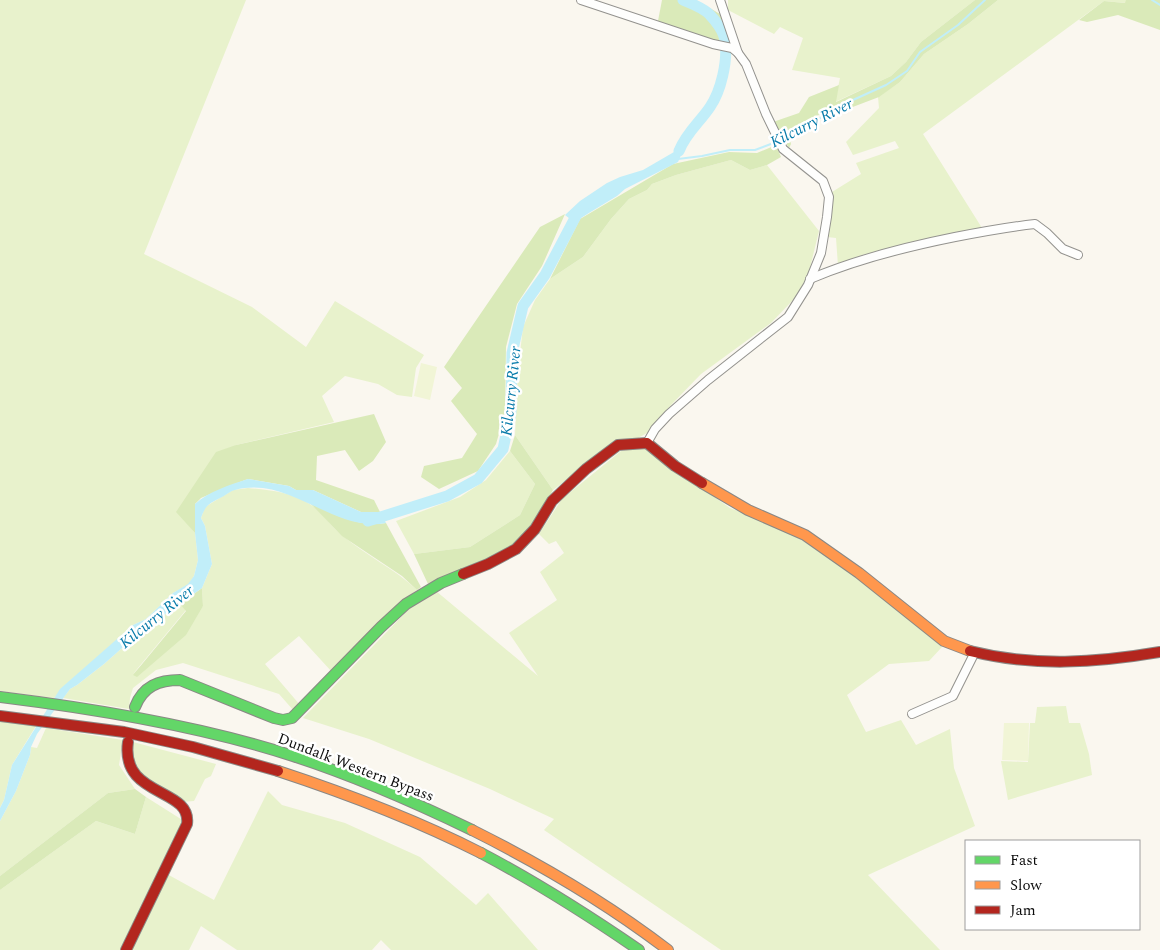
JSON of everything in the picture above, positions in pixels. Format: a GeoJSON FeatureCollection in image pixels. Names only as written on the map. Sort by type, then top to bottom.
{"type":"FeatureCollection","features":[{"type":"Feature","properties":{"kind":"main road"},"geometry":{"type":"LineString","coordinates":[[134,708],[137,699],[149,686],[159,681],[180,680],[283,720],[292,718],[406,604],[441,583],[488,564],[516,549],[534,530],[552,501],[586,469],[618,445],[647,443],[662,457],[689,476],[755,513],[803,534],[861,574],[944,641],[957,648],[1017,660],[1076,662],[1124,659],[1160,652]]}},
{"type":"Feature","properties":{"kind":"main road","name":"Dundalk Western Bypass"},"geometry":{"type":"LineString","coordinates":[[0,697],[64,705],[259,746],[303,760],[385,791],[488,838],[546,870],[590,897],[668,950]]}},
{"type":"Feature","properties":{"kind":"main road","name":"Dundalk Western Bypass"},"geometry":{"type":"LineString","coordinates":[[0,716],[121,732],[207,750],[272,768],[357,798],[413,820],[496,861],[577,908],[639,950]]}},
{"type":"Feature","properties":{"kind":"main road"},"geometry":{"type":"LineString","coordinates":[[126,950],[187,824],[188,816],[181,805],[138,779],[129,769],[126,759],[128,742]]}},
{"type":"Feature","properties":{"kind":"street"},"geometry":{"type":"LineString","coordinates":[[581,0],[735,50]]}},
{"type":"Feature","properties":{"kind":"street"},"geometry":{"type":"LineString","coordinates":[[647,443],[655,429],[669,414],[708,380],[788,317],[810,279],[821,253],[829,197],[823,181],[783,149],[773,131],[746,64],[735,50],[720,0]]}},
{"type":"Feature","properties":{"kind":"street"},"geometry":{"type":"LineString","coordinates":[[810,279],[879,254],[1006,227],[1034,224],[1047,233],[1063,249],[1078,255]]}},
{"type":"Feature","properties":{"kind":"street"},"geometry":{"type":"LineString","coordinates":[[912,714],[953,696],[975,652]]}},
{"type":"Feature","properties":{"kind":"green space"},"geometry":{"type":"Polygon","coordinates":[[[0,0],[246,0],[144,254],[252,307],[306,347],[335,301],[424,355],[416,368],[412,397],[397,395],[378,384],[345,376],[322,396],[334,422],[236,445],[177,511],[195,533],[198,560],[194,576],[189,584],[173,593],[146,619],[133,625],[54,698],[0,691],[0,0]]]}},
{"type":"Feature","properties":{"kind":"green space"},"geometry":{"type":"Polygon","coordinates":[[[662,0],[696,0],[720,14],[732,45],[716,42],[658,21],[662,0]]]}},
{"type":"Feature","properties":{"kind":"green space"},"geometry":{"type":"Polygon","coordinates":[[[728,0],[975,0],[921,42],[906,62],[891,76],[835,102],[840,78],[792,70],[803,38],[780,27],[774,34],[728,10],[728,0]]]}},
{"type":"Feature","properties":{"kind":"green space"},"geometry":{"type":"Polygon","coordinates":[[[975,0],[998,0],[968,24],[924,54],[900,82],[879,97],[829,116],[822,113],[788,132],[791,144],[789,148],[773,122],[799,113],[809,97],[839,85],[836,102],[891,76],[906,62],[921,42],[975,0]]]}},
{"type":"Feature","properties":{"kind":"green space"},"geometry":{"type":"Polygon","coordinates":[[[998,0],[1126,0],[1126,3],[1104,1],[923,134],[982,228],[862,255],[838,266],[836,238],[827,237],[833,200],[832,192],[861,174],[856,163],[899,148],[895,141],[853,155],[846,142],[879,108],[878,97],[900,82],[924,54],[968,24],[998,0]]]}},
{"type":"Feature","properties":{"kind":"green space"},"geometry":{"type":"Polygon","coordinates":[[[1126,0],[1160,0],[1160,30],[1118,15],[1087,22],[1079,20],[1104,1],[1125,3],[1126,0]]]}},
{"type":"Feature","properties":{"kind":"green space"},"geometry":{"type":"Polygon","coordinates":[[[776,145],[781,157],[767,165],[750,170],[731,160],[676,175],[652,184],[647,190],[629,199],[611,219],[583,257],[550,279],[580,219],[673,164],[729,152],[757,153],[776,145]]]}},
{"type":"Feature","properties":{"kind":"green space"},"geometry":{"type":"Polygon","coordinates":[[[731,160],[750,170],[767,165],[819,231],[808,276],[794,299],[771,323],[701,374],[647,433],[638,438],[615,442],[553,490],[515,435],[518,371],[523,327],[535,300],[550,279],[583,257],[611,219],[629,199],[647,190],[652,184],[676,175],[731,160]]]}},
{"type":"Feature","properties":{"kind":"green space"},"geometry":{"type":"Polygon","coordinates":[[[565,214],[542,266],[517,304],[506,347],[505,413],[496,444],[478,471],[439,489],[421,477],[424,466],[462,458],[477,434],[451,401],[462,388],[444,367],[540,227],[565,214]]]}},
{"type":"Feature","properties":{"kind":"green space"},"geometry":{"type":"Polygon","coordinates":[[[421,363],[437,367],[430,400],[414,396],[421,363]]]}},
{"type":"Feature","properties":{"kind":"green space"},"geometry":{"type":"Polygon","coordinates":[[[374,414],[386,442],[373,461],[359,471],[345,450],[317,456],[316,480],[374,500],[380,512],[361,512],[313,490],[296,490],[289,486],[248,479],[201,498],[195,504],[195,533],[176,512],[216,452],[236,445],[374,414]]]}},
{"type":"Feature","properties":{"kind":"green space"},"geometry":{"type":"Polygon","coordinates":[[[515,435],[553,490],[538,518],[527,533],[507,550],[481,564],[428,584],[414,554],[470,547],[520,515],[535,484],[510,451],[515,435]]]}},
{"type":"Feature","properties":{"kind":"green space"},"geometry":{"type":"Polygon","coordinates":[[[645,447],[667,467],[730,508],[775,525],[799,538],[875,590],[942,647],[929,661],[889,664],[847,695],[866,732],[901,720],[916,745],[950,729],[954,768],[975,826],[868,875],[940,950],[721,950],[544,830],[554,819],[490,789],[369,739],[303,718],[412,606],[436,591],[538,676],[509,633],[557,600],[540,572],[564,553],[556,541],[549,544],[539,534],[562,499],[621,451],[645,447]]]}},
{"type":"Feature","properties":{"kind":"green space"},"geometry":{"type":"Polygon","coordinates":[[[510,451],[535,484],[520,515],[470,547],[414,554],[396,521],[460,497],[486,480],[510,451]]]}},
{"type":"Feature","properties":{"kind":"green space"},"geometry":{"type":"Polygon","coordinates":[[[248,488],[287,494],[308,503],[351,542],[399,575],[417,590],[400,602],[332,672],[299,636],[265,664],[300,705],[294,711],[279,694],[183,663],[156,670],[133,688],[129,709],[63,698],[70,689],[104,664],[139,633],[180,604],[186,610],[133,674],[203,606],[202,588],[212,564],[205,526],[201,518],[205,507],[233,490],[248,488]]]}},
{"type":"Feature","properties":{"kind":"green space"},"geometry":{"type":"Polygon","coordinates":[[[310,503],[356,522],[366,524],[386,523],[421,587],[417,590],[402,576],[342,536],[310,503]]]}},
{"type":"Feature","properties":{"kind":"green space"},"geometry":{"type":"Polygon","coordinates":[[[202,588],[203,606],[186,635],[137,677],[133,675],[186,611],[180,604],[202,588]]]}},
{"type":"Feature","properties":{"kind":"green space"},"geometry":{"type":"Polygon","coordinates":[[[1066,706],[1069,723],[1080,723],[1089,754],[1092,775],[1008,800],[1001,761],[1028,762],[1030,723],[1035,723],[1037,707],[1066,706]]]}},
{"type":"Feature","properties":{"kind":"green space"},"geometry":{"type":"Polygon","coordinates":[[[0,721],[36,726],[12,765],[4,800],[0,808],[0,721]]]}},
{"type":"Feature","properties":{"kind":"green space"},"geometry":{"type":"Polygon","coordinates":[[[1004,723],[1029,723],[1028,761],[1002,760],[1004,723]]]}},
{"type":"Feature","properties":{"kind":"green space"},"geometry":{"type":"Polygon","coordinates":[[[46,728],[123,740],[119,765],[135,789],[108,793],[0,876],[0,821],[16,791],[30,755],[31,747],[37,748],[46,728]]]}},
{"type":"Feature","properties":{"kind":"green space"},"geometry":{"type":"Polygon","coordinates":[[[133,742],[216,764],[211,776],[205,779],[194,801],[182,802],[140,776],[132,764],[133,742]]]}},
{"type":"Feature","properties":{"kind":"green space"},"geometry":{"type":"Polygon","coordinates":[[[135,789],[146,797],[135,834],[96,821],[0,890],[0,876],[108,793],[135,789]]]}},
{"type":"Feature","properties":{"kind":"green space"},"geometry":{"type":"Polygon","coordinates":[[[268,791],[282,805],[345,823],[420,857],[476,905],[488,893],[538,950],[391,950],[381,940],[372,950],[237,950],[201,926],[189,950],[130,950],[167,874],[214,900],[268,791]]]}},
{"type":"Feature","properties":{"kind":"green space"},"geometry":{"type":"Polygon","coordinates":[[[146,797],[184,821],[121,950],[0,950],[0,890],[96,821],[135,834],[146,797]]]}},
{"type":"Feature","properties":{"kind":"water"},"geometry":{"type":"Polygon","coordinates":[[[683,135],[688,139],[678,162],[625,189],[617,196],[574,222],[565,215],[580,201],[607,183],[643,170],[674,152],[683,135]]]}},
{"type":"Feature","properties":{"kind":"water"},"geometry":{"type":"Polygon","coordinates":[[[248,479],[289,486],[296,490],[313,490],[361,512],[380,512],[386,523],[367,524],[348,520],[293,496],[274,490],[255,488],[233,491],[208,505],[201,518],[205,526],[212,564],[202,588],[139,633],[104,664],[70,689],[37,734],[16,791],[0,821],[0,808],[4,800],[12,765],[60,689],[133,625],[146,619],[173,593],[188,584],[194,576],[198,560],[195,533],[195,504],[213,492],[248,479]]]}},
{"type":"Feature","properties":{"kind":"waterway"},"geometry":{"type":"LineString","coordinates":[[679,151],[685,139],[714,100],[720,84],[726,49],[721,30],[710,15],[698,6],[683,0]]}},
{"type":"Feature","properties":{"kind":"waterway","name":"Kilcurry River"},"geometry":{"type":"LineString","coordinates":[[780,140],[853,100],[886,85],[907,71],[920,52],[958,25],[985,0]]}},
{"type":"Feature","properties":{"kind":"waterway","name":"Kilcurry River"},"geometry":{"type":"LineString","coordinates":[[1152,0],[1160,5]]}},
{"type":"Feature","properties":{"kind":"waterway","name":"Kilcurry River"},"geometry":{"type":"LineString","coordinates":[[678,159],[730,150],[755,150],[776,142]]}},
{"type":"Feature","properties":{"kind":"waterway","name":"Kilcurry River"},"geometry":{"type":"LineString","coordinates":[[368,521],[447,496],[478,479],[503,449],[511,412],[512,353],[523,306],[545,275],[577,214],[583,210]]}},
{"type":"Feature","properties":{"kind":"traffic: fast"},"geometry":{"type":"LineString","coordinates":[[135,707],[147,689],[165,681],[180,680],[274,718],[283,720],[292,718],[406,604],[441,583],[463,574]]}},
{"type":"Feature","properties":{"kind":"traffic: fast"},"geometry":{"type":"LineString","coordinates":[[0,697],[148,720],[258,745],[362,781],[472,830]]}},
{"type":"Feature","properties":{"kind":"traffic: fast"},"geometry":{"type":"LineString","coordinates":[[481,853],[522,875],[639,950]]}},
{"type":"Feature","properties":{"kind":"traffic: slow"},"geometry":{"type":"LineString","coordinates":[[702,483],[748,510],[805,535],[859,573],[944,641],[970,651]]}},
{"type":"Feature","properties":{"kind":"traffic: slow"},"geometry":{"type":"LineString","coordinates":[[278,771],[381,808],[432,829],[481,853]]}},
{"type":"Feature","properties":{"kind":"traffic: slow"},"geometry":{"type":"LineString","coordinates":[[472,830],[573,886],[622,917],[668,950]]}},
{"type":"Feature","properties":{"kind":"traffic: jam"},"geometry":{"type":"LineString","coordinates":[[463,574],[488,564],[516,549],[535,529],[552,501],[586,469],[618,445],[647,443],[675,466],[702,483]]}},
{"type":"Feature","properties":{"kind":"traffic: jam"},"geometry":{"type":"LineString","coordinates":[[970,651],[1018,659],[1065,662],[1112,659],[1160,652]]}},
{"type":"Feature","properties":{"kind":"traffic: jam"},"geometry":{"type":"LineString","coordinates":[[0,716],[124,732],[193,747],[278,771]]}},
{"type":"Feature","properties":{"kind":"traffic: jam"},"geometry":{"type":"LineString","coordinates":[[126,950],[187,824],[186,812],[179,803],[144,783],[135,773],[128,760],[128,742]]}}]}
